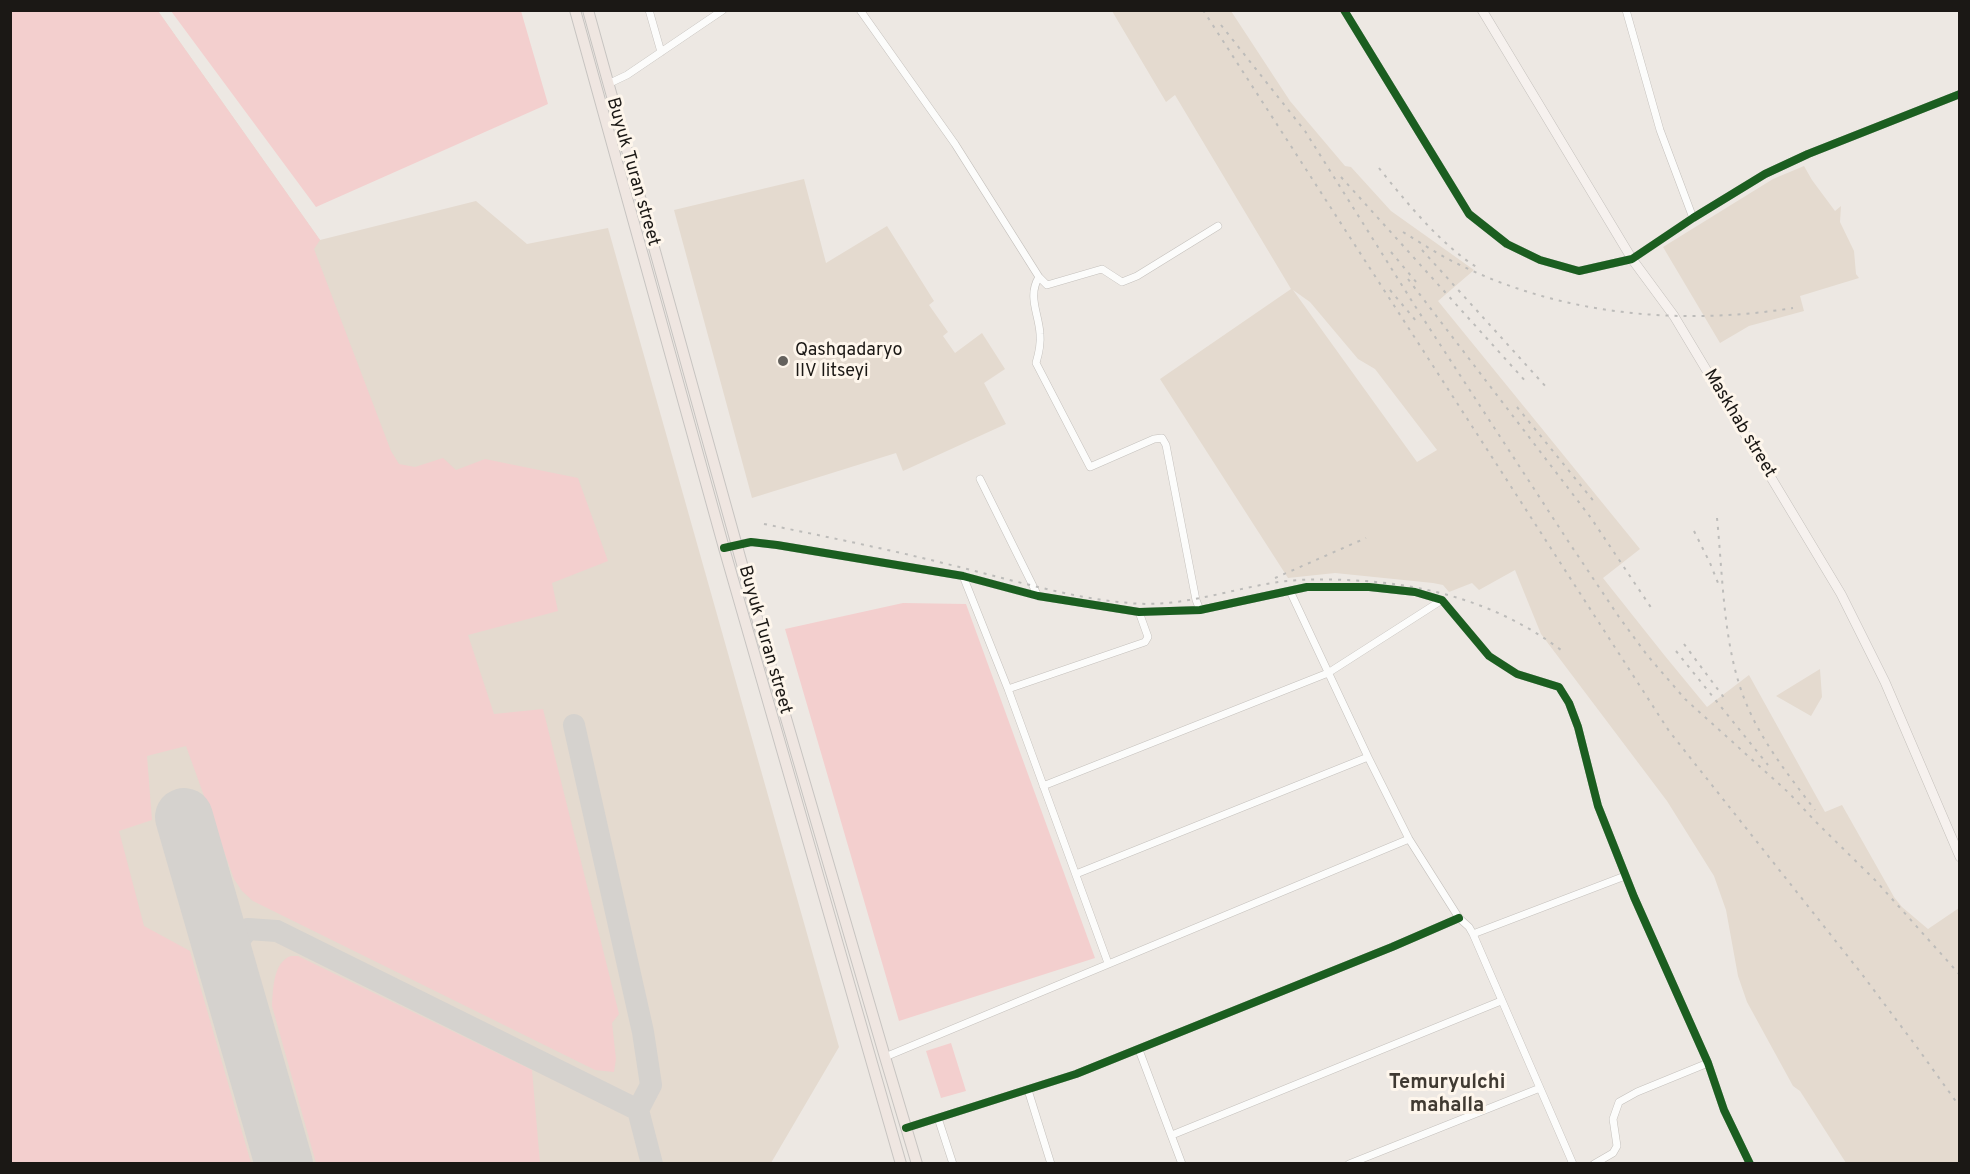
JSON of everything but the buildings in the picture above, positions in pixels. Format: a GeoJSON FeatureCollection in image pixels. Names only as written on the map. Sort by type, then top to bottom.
{"type":"FeatureCollection","features":[{"type":"Feature","properties":{"kind":"main road","name":"Buyuk Turan street"},"geometry":{"type":"LineString","coordinates":[[574,10],[724,548],[901,1164]]}},
{"type":"Feature","properties":{"kind":"main road","name":"Buyuk Turan street"},"geometry":{"type":"LineString","coordinates":[[588,10],[737,545],[917,1164]]}},
{"type":"Feature","properties":{"kind":"main road","name":"Maskhab street"},"geometry":{"type":"LineString","coordinates":[[1482,10],[1632,259],[1674,316],[1841,594],[1885,682],[1959,857]]}},
{"type":"Feature","properties":{"kind":"street"},"geometry":{"type":"LineString","coordinates":[[649,10],[661,52]]}},
{"type":"Feature","properties":{"kind":"street"},"geometry":{"type":"LineString","coordinates":[[608,84],[627,75],[723,10]]}},
{"type":"Feature","properties":{"kind":"street"},"geometry":{"type":"LineString","coordinates":[[860,10],[955,144],[1039,277],[1047,285],[1102,269],[1122,282],[1137,276],[1218,226]]}},
{"type":"Feature","properties":{"kind":"street"},"geometry":{"type":"LineString","coordinates":[[1344,10],[1469,214],[1507,244],[1540,260],[1579,271],[1632,259],[1765,174],[1808,154],[1959,94]]}},
{"type":"Feature","properties":{"kind":"street"},"geometry":{"type":"LineString","coordinates":[[1626,10],[1660,130],[1693,218]]}},
{"type":"Feature","properties":{"kind":"street"},"geometry":{"type":"LineString","coordinates":[[1039,277],[1034,285],[1033,295],[1040,332],[1040,348],[1036,363],[1090,467],[1154,439],[1162,438],[1166,445],[1196,600],[1200,610]]}},
{"type":"Feature","properties":{"kind":"street"},"geometry":{"type":"LineString","coordinates":[[980,480],[1038,596]]}},
{"type":"Feature","properties":{"kind":"street"},"geometry":{"type":"LineString","coordinates":[[724,548],[760,542],[963,576],[1038,596],[1139,612],[1200,610],[1307,587],[1369,587],[1415,592],[1442,600],[1489,656],[1516,675],[1559,687],[1569,703],[1578,727],[1598,806],[1625,876],[1708,1063],[1724,1110],[1749,1164]]}},
{"type":"Feature","properties":{"kind":"street"},"geometry":{"type":"LineString","coordinates":[[963,576],[1008,689],[1108,963]]}},
{"type":"Feature","properties":{"kind":"street"},"geometry":{"type":"LineString","coordinates":[[1290,591],[1409,838],[1459,918],[1473,934],[1573,1164]]}},
{"type":"Feature","properties":{"kind":"street"},"geometry":{"type":"LineString","coordinates":[[1043,786],[1328,673],[1442,600]]}},
{"type":"Feature","properties":{"kind":"street"},"geometry":{"type":"LineString","coordinates":[[1008,689],[1145,642],[1148,637],[1139,612]]}},
{"type":"Feature","properties":{"kind":"street"},"geometry":{"type":"LineString","coordinates":[[1076,874],[1368,757]]}},
{"type":"Feature","properties":{"kind":"street"},"geometry":{"type":"LineString","coordinates":[[885,1057],[1409,838]]}},
{"type":"Feature","properties":{"kind":"street"},"geometry":{"type":"LineString","coordinates":[[1473,934],[1625,876]]}},
{"type":"Feature","properties":{"kind":"street"},"geometry":{"type":"LineString","coordinates":[[906,1128],[1028,1090],[1139,1050],[1459,918]]}},
{"type":"Feature","properties":{"kind":"street"},"geometry":{"type":"LineString","coordinates":[[1172,1135],[1501,1001]]}},
{"type":"Feature","properties":{"kind":"street"},"geometry":{"type":"LineString","coordinates":[[1139,1050],[1182,1164]]}},
{"type":"Feature","properties":{"kind":"street"},"geometry":{"type":"LineString","coordinates":[[1594,1164],[1613,1153],[1617,1146],[1613,1119],[1619,1102],[1637,1092],[1708,1063]]}},
{"type":"Feature","properties":{"kind":"street"},"geometry":{"type":"LineString","coordinates":[[1349,1164],[1540,1088]]}},
{"type":"Feature","properties":{"kind":"street"},"geometry":{"type":"LineString","coordinates":[[1028,1090],[1051,1164]]}},
{"type":"Feature","properties":{"kind":"street"},"geometry":{"type":"LineString","coordinates":[[938,1118],[953,1164]]}},
{"type":"Feature","properties":{"kind":"shaded area"},"geometry":{"type":"Polygon","coordinates":[[[10,11],[158,11],[320,240],[476,201],[527,244],[608,228],[839,1047],[771,1163],[11,1163],[10,11]]]}},
{"type":"Feature","properties":{"kind":"shaded area"},"geometry":{"type":"Polygon","coordinates":[[[10,11],[158,11],[320,240],[314,249],[391,451],[399,464],[415,467],[443,458],[456,470],[485,459],[578,478],[608,561],[552,583],[558,611],[468,635],[494,714],[543,709],[619,1014],[612,1023],[616,1059],[614,1072],[595,1070],[253,901],[234,879],[186,746],[147,756],[152,820],[119,831],[144,926],[190,951],[251,1163],[11,1163],[10,11]]]}},
{"type":"Feature","properties":{"kind":"shaded area"},"geometry":{"type":"Polygon","coordinates":[[[171,11],[521,11],[548,104],[316,207],[171,11]]]}},
{"type":"Feature","properties":{"kind":"shaded area"},"geometry":{"type":"Polygon","coordinates":[[[1112,11],[1231,11],[1290,101],[1345,166],[1351,167],[1391,211],[1474,270],[1438,301],[1640,549],[1603,578],[1665,656],[1707,707],[1749,675],[1825,812],[1842,805],[1894,897],[1902,907],[1928,929],[1959,908],[1959,1163],[1846,1163],[1800,1091],[1793,1086],[1747,1002],[1738,976],[1726,910],[1714,876],[1667,801],[1541,634],[1515,570],[1479,590],[1472,583],[1449,592],[1443,585],[1433,583],[1335,573],[1288,578],[1160,379],[1291,289],[1175,95],[1166,102],[1112,11]],[[1293,290],[1417,462],[1437,450],[1375,369],[1358,359],[1310,302],[1293,290]]]}},
{"type":"Feature","properties":{"kind":"shaded area"},"geometry":{"type":"Polygon","coordinates":[[[1804,166],[1835,211],[1841,206],[1840,222],[1854,251],[1856,274],[1859,278],[1800,296],[1804,311],[1749,326],[1720,343],[1663,247],[1773,179],[1804,166]]]}},
{"type":"Feature","properties":{"kind":"shaded area","name":"Qashqadaryo IIV litseyi"},"geometry":{"type":"Polygon","coordinates":[[[804,179],[826,263],[887,226],[934,301],[929,305],[948,332],[943,336],[955,353],[982,333],[1005,369],[984,383],[1006,424],[903,471],[896,453],[752,498],[674,210],[804,179]]]}},
{"type":"Feature","properties":{"kind":"shaded area"},"geometry":{"type":"Polygon","coordinates":[[[903,603],[966,604],[1095,958],[899,1021],[785,629],[903,603]]]}},
{"type":"Feature","properties":{"kind":"shaded area"},"geometry":{"type":"Polygon","coordinates":[[[1820,669],[1822,697],[1811,716],[1776,696],[1820,669]]]}},
{"type":"Feature","properties":{"kind":"shaded area"},"geometry":{"type":"Polygon","coordinates":[[[298,956],[532,1070],[540,1163],[316,1163],[272,1006],[277,970],[285,959],[298,956]]]}},
{"type":"Feature","properties":{"kind":"shaded area"},"geometry":{"type":"Polygon","coordinates":[[[951,1043],[966,1091],[941,1098],[926,1051],[951,1043]]]}},
{"type":"Feature","properties":{"kind":"taxiway"},"geometry":{"type":"LineString","coordinates":[[574,725],[643,1032],[651,1085],[638,1110],[652,1164]]}},
{"type":"Feature","properties":{"kind":"taxiway"},"geometry":{"type":"LineString","coordinates":[[229,972],[234,947],[248,929],[277,931],[638,1110]]}},
{"type":"Feature","properties":{"kind":"runway"},"geometry":{"type":"LineString","coordinates":[[184,817],[284,1164]]}},
{"type":"Feature","properties":{"kind":"railway"},"geometry":{"type":"LineString","coordinates":[[1203,10],[1669,731],[1861,973],[1960,1107]]}},
{"type":"Feature","properties":{"kind":"railway"},"geometry":{"type":"LineString","coordinates":[[1221,25],[1305,131],[1415,306],[1568,541],[1647,655],[1685,699],[1789,793],[1876,881],[1960,975]]}},
{"type":"Feature","properties":{"kind":"railway"},"geometry":{"type":"LineString","coordinates":[[1379,168],[1438,235],[1464,259],[1478,268]]}},
{"type":"Feature","properties":{"kind":"railway"},"geometry":{"type":"LineString","coordinates":[[1341,177],[1528,384]]}},
{"type":"Feature","properties":{"kind":"railway"},"geometry":{"type":"LineString","coordinates":[[1403,232],[1451,260],[1497,281],[1538,295],[1580,305],[1622,312],[1708,316],[1793,308]]}},
{"type":"Feature","properties":{"kind":"railway"},"geometry":{"type":"LineString","coordinates":[[1422,250],[1547,388]]}},
{"type":"Feature","properties":{"kind":"railway"},"geometry":{"type":"LineString","coordinates":[[1391,252],[1417,283]]}},
{"type":"Feature","properties":{"kind":"railway"},"geometry":{"type":"LineString","coordinates":[[1408,279],[1591,518],[1652,609]]}},
{"type":"Feature","properties":{"kind":"railway"},"geometry":{"type":"LineString","coordinates":[[1390,290],[1417,322]]}},
{"type":"Feature","properties":{"kind":"railway"},"geometry":{"type":"LineString","coordinates":[[1517,407],[1596,504]]}},
{"type":"Feature","properties":{"kind":"railway"},"geometry":{"type":"LineString","coordinates":[[1717,518],[1728,636],[1738,682],[1752,717],[1768,745],[1815,810]]}},
{"type":"Feature","properties":{"kind":"railway"},"geometry":{"type":"LineString","coordinates":[[764,524],[908,555],[1063,593],[1107,601],[1165,603],[1272,583],[1317,579],[1404,586],[1433,591],[1488,609],[1515,621],[1565,653]]}},
{"type":"Feature","properties":{"kind":"railway"},"geometry":{"type":"LineString","coordinates":[[1694,531],[1720,588]]}},
{"type":"Feature","properties":{"kind":"railway"},"geometry":{"type":"LineString","coordinates":[[1275,578],[1366,538]]}},
{"type":"Feature","properties":{"kind":"railway"},"geometry":{"type":"LineString","coordinates":[[1684,644],[1725,699]]}},
{"type":"Feature","properties":{"kind":"railway"},"geometry":{"type":"LineString","coordinates":[[1676,651],[1768,765]]}},
{"type":"Feature","properties":{"kind":"cycle path"},"geometry":{"type":"LineString","coordinates":[[1344,10],[1469,214],[1507,244],[1540,260],[1579,271],[1632,259],[1765,174],[1808,154],[1960,94]]}},
{"type":"Feature","properties":{"kind":"cycle path"},"geometry":{"type":"LineString","coordinates":[[724,548],[751,542],[777,545],[963,576],[1038,596],[1139,612],[1200,610],[1307,587],[1369,587],[1415,592],[1442,600],[1489,656],[1517,674],[1559,687],[1569,703],[1578,727],[1598,806],[1634,897],[1708,1063],[1724,1110],[1750,1164]]}},
{"type":"Feature","properties":{"kind":"cycle path"},"geometry":{"type":"LineString","coordinates":[[906,1128],[1076,1074],[1459,918]]}},
{"type":"Feature","properties":{"kind":"place","name":"Qashqadaryo IIV litseyi"},"geometry":{"type":"Point","coordinates":[783,361]}},
{"type":"Feature","properties":{"kind":"district","name":"Temuryulchi mahalla"},"geometry":{"type":"Point","coordinates":[1447,1096]}}]}
